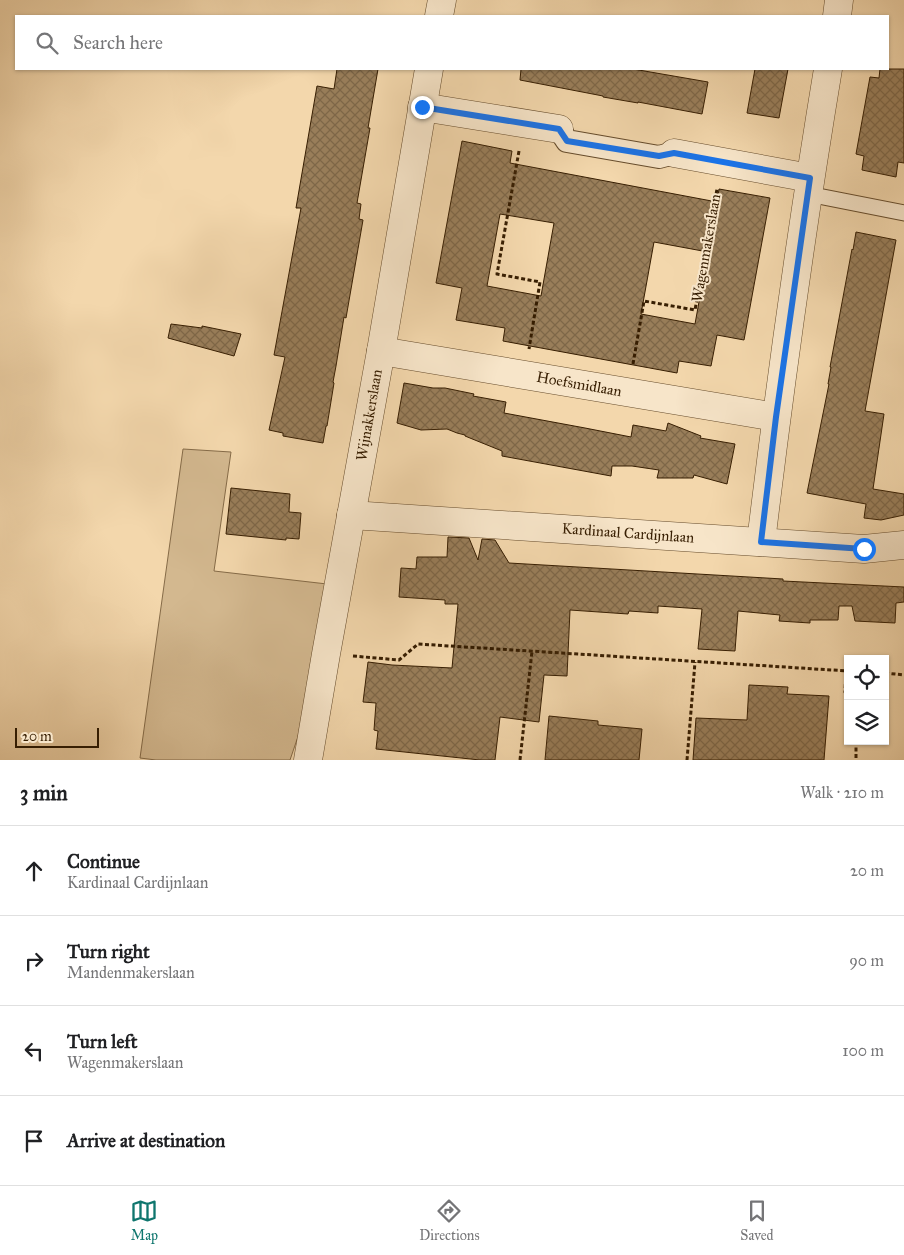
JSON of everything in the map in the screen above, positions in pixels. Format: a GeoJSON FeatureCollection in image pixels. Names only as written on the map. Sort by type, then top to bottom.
{"type":"FeatureCollection","features":[{"type":"Feature","properties":{"kind":"street"},"geometry":{"type":"LineString","coordinates":[[439,15],[442,0]]}},
{"type":"Feature","properties":{"kind":"street"},"geometry":{"type":"LineString","coordinates":[[837,15],[839,0]]}},
{"type":"Feature","properties":{"kind":"street","name":"Wijnakkerslaan"},"geometry":{"type":"LineString","coordinates":[[308,760],[429,70]]}},
{"type":"Feature","properties":{"kind":"street"},"geometry":{"type":"LineString","coordinates":[[761,542],[776,417],[828,70]]}},
{"type":"Feature","properties":{"kind":"street"},"geometry":{"type":"LineString","coordinates":[[422,107],[559,129],[567,141],[659,156],[674,153],[722,162],[809,186]]}},
{"type":"Feature","properties":{"kind":"street","name":"Hoefsmidlaan"},"geometry":{"type":"LineString","coordinates":[[381,350],[776,417]]}},
{"type":"Feature","properties":{"kind":"street","name":"Kardinaal Cardijnlaan"},"geometry":{"type":"LineString","coordinates":[[351,515],[864,549],[904,545]]}},
{"type":"Feature","properties":{"kind":"lane"},"geometry":{"type":"LineString","coordinates":[[809,186],[904,213]]}},
{"type":"Feature","properties":{"kind":"path"},"geometry":{"type":"LineString","coordinates":[[524,124],[496,274],[540,282],[524,375]]}},
{"type":"Feature","properties":{"kind":"path","name":"Wagenmakerslaan"},"geometry":{"type":"LineString","coordinates":[[628,392],[644,300],[695,310],[722,162]]}},
{"type":"Feature","properties":{"kind":"path"},"geometry":{"type":"LineString","coordinates":[[326,654],[399,660],[418,644],[844,671]]}},
{"type":"Feature","properties":{"kind":"path"},"geometry":{"type":"LineString","coordinates":[[520,760],[532,652]]}},
{"type":"Feature","properties":{"kind":"path"},"geometry":{"type":"LineString","coordinates":[[687,760],[695,662]]}},
{"type":"Feature","properties":{"kind":"path"},"geometry":{"type":"LineString","coordinates":[[889,673],[904,675]]}},
{"type":"Feature","properties":{"kind":"path"},"geometry":{"type":"LineString","coordinates":[[856,745],[856,760]]}},
{"type":"Feature","properties":{"kind":"shaded area"},"geometry":{"type":"Polygon","coordinates":[[[183,449],[231,452],[214,571],[327,584],[306,713],[290,760],[156,760],[140,758],[183,449]]]}},
{"type":"Feature","properties":{"kind":"building"},"geometry":{"type":"Polygon","coordinates":[[[904,69],[904,163],[898,162],[896,177],[862,170],[864,156],[856,154],[870,77],[879,78],[880,70],[904,69]]]}},
{"type":"Feature","properties":{"kind":"building"},"geometry":{"type":"Polygon","coordinates":[[[337,70],[378,70],[357,203],[361,204],[359,219],[363,220],[346,318],[344,317],[323,443],[283,436],[283,433],[269,430],[285,357],[274,355],[301,208],[296,208],[317,86],[334,89],[337,70]]]}},
{"type":"Feature","properties":{"kind":"building"},"geometry":{"type":"Polygon","coordinates":[[[521,70],[639,70],[708,82],[702,114],[520,80],[521,70]]]}},
{"type":"Feature","properties":{"kind":"building"},"geometry":{"type":"Polygon","coordinates":[[[755,70],[788,70],[779,118],[747,113],[755,70]]]}},
{"type":"Feature","properties":{"kind":"building"},"geometry":{"type":"Polygon","coordinates":[[[462,141],[512,151],[510,163],[717,202],[719,189],[770,198],[744,340],[717,335],[711,366],[679,361],[677,373],[503,341],[505,328],[456,320],[462,288],[436,283],[462,141]],[[500,214],[487,286],[541,296],[554,223],[500,214]],[[654,242],[641,314],[695,324],[708,252],[654,242]]]}},
{"type":"Feature","properties":{"kind":"building"},"geometry":{"type":"Polygon","coordinates":[[[856,232],[896,240],[865,411],[884,414],[873,489],[904,494],[904,515],[881,520],[864,518],[866,504],[807,493],[829,384],[830,367],[856,232]]]}},
{"type":"Feature","properties":{"kind":"building"},"geometry":{"type":"Polygon","coordinates":[[[171,324],[202,328],[202,326],[241,334],[234,356],[168,338],[171,324]]]}},
{"type":"Feature","properties":{"kind":"building"},"geometry":{"type":"Polygon","coordinates":[[[404,383],[445,388],[474,394],[473,396],[506,402],[504,413],[631,437],[633,425],[666,431],[668,423],[701,436],[700,438],[735,444],[727,484],[694,475],[693,478],[657,478],[659,470],[632,466],[612,466],[611,476],[502,456],[502,451],[447,429],[421,430],[397,423],[404,383]]]}},
{"type":"Feature","properties":{"kind":"building"},"geometry":{"type":"Polygon","coordinates":[[[231,488],[290,494],[289,512],[301,513],[299,539],[286,538],[286,540],[226,534],[231,488]]]}},
{"type":"Feature","properties":{"kind":"building"},"geometry":{"type":"Polygon","coordinates":[[[448,537],[469,538],[478,560],[482,539],[495,540],[509,563],[904,587],[904,602],[896,603],[895,623],[855,621],[852,606],[839,606],[838,620],[810,620],[810,623],[779,621],[780,615],[738,611],[735,651],[698,649],[702,609],[658,606],[658,613],[629,611],[628,614],[570,610],[567,676],[544,675],[539,722],[500,717],[495,760],[376,749],[378,731],[374,730],[376,703],[363,702],[368,662],[452,668],[458,604],[445,604],[445,600],[399,597],[401,568],[416,569],[417,557],[447,557],[448,537]]]}},
{"type":"Feature","properties":{"kind":"building"},"geometry":{"type":"Polygon","coordinates":[[[749,685],[788,687],[787,694],[829,696],[824,760],[693,760],[696,718],[747,720],[749,685]]]}},
{"type":"Feature","properties":{"kind":"building"},"geometry":{"type":"Polygon","coordinates":[[[549,716],[598,721],[598,725],[642,729],[639,760],[545,760],[549,716]]]}},
{"type":"Feature","properties":{"kind":"route"},"geometry":{"type":"LineString","coordinates":[[422,107],[559,129],[567,141],[659,156],[674,153],[810,178],[776,417],[761,542],[864,549]]}}]}
